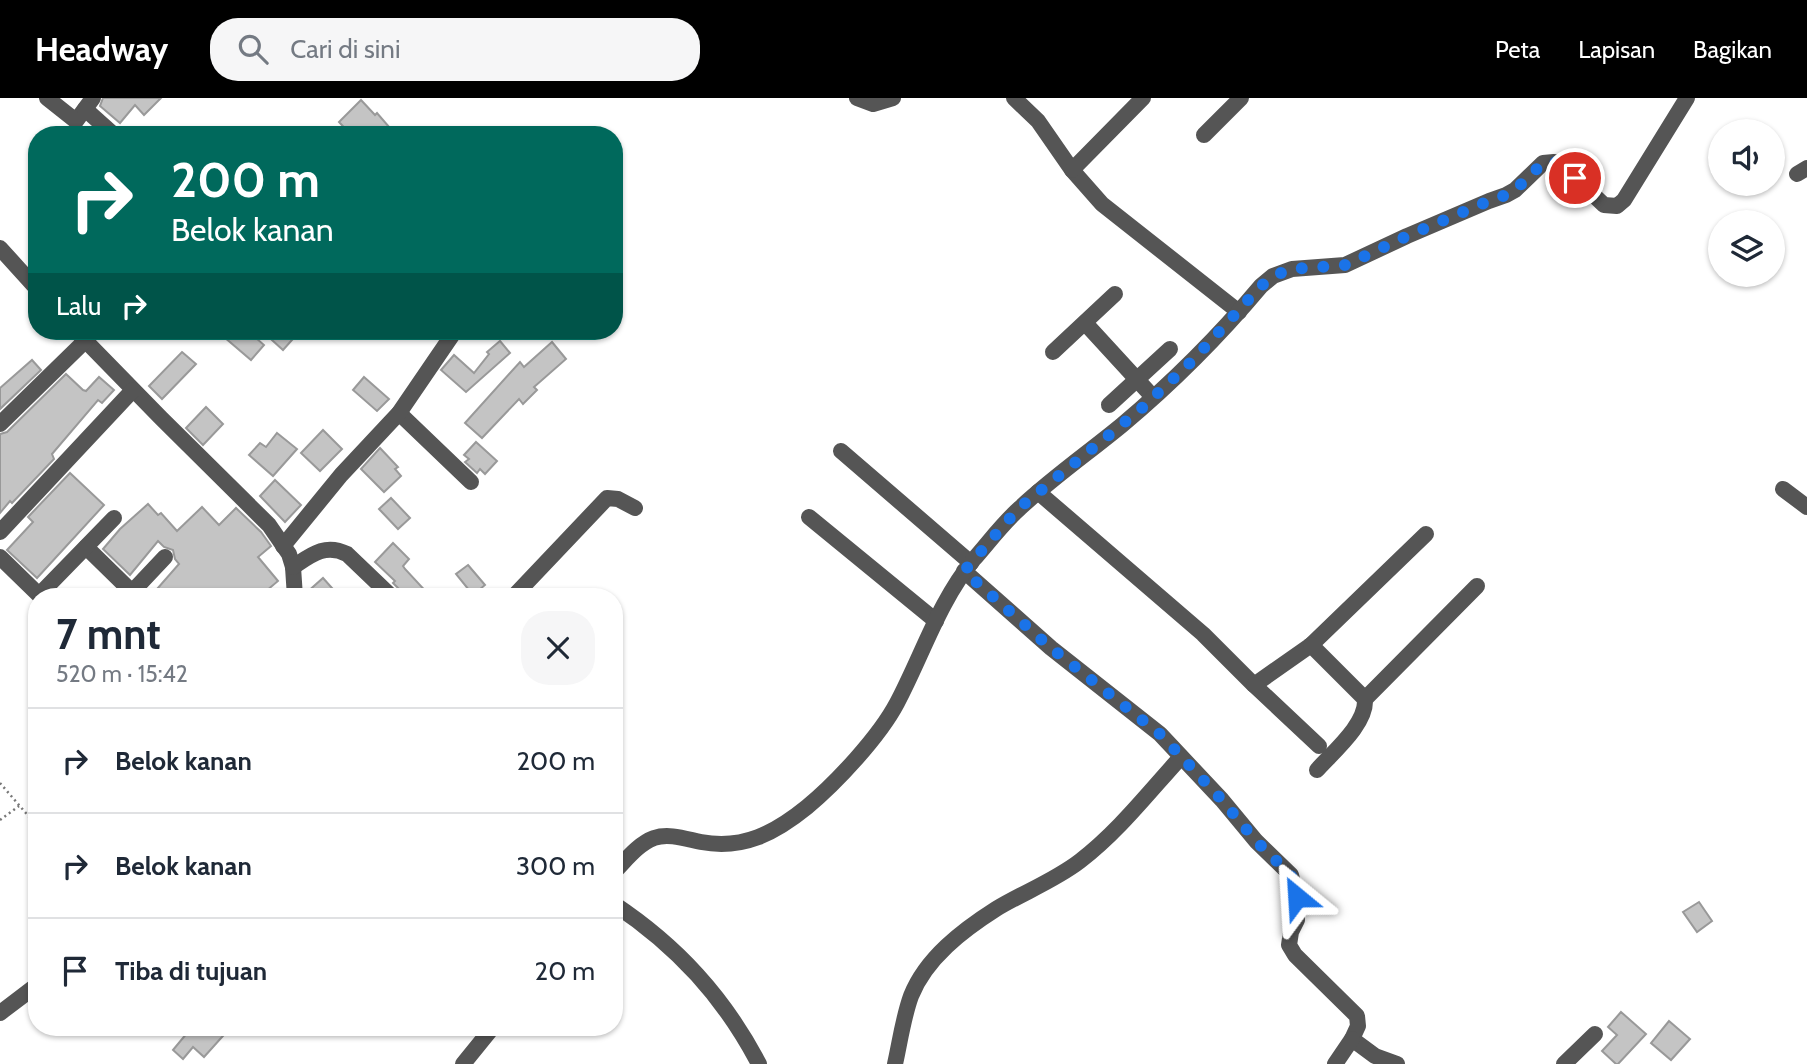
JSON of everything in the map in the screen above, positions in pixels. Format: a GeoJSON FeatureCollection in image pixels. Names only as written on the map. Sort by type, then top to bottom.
{"type":"FeatureCollection","features":[{"type":"Feature","properties":{"kind":"street"},"geometry":{"type":"LineString","coordinates":[[47,98],[76,121],[89,103],[107,126]]}},
{"type":"Feature","properties":{"kind":"street"},"geometry":{"type":"LineString","coordinates":[[857,98],[873,104],[893,98]]}},
{"type":"Feature","properties":{"kind":"street"},"geometry":{"type":"LineString","coordinates":[[1014,98],[1038,121],[1072,170],[1111,212],[1239,312]]}},
{"type":"Feature","properties":{"kind":"street"},"geometry":{"type":"LineString","coordinates":[[1072,170],[1143,98]]}},
{"type":"Feature","properties":{"kind":"street"},"geometry":{"type":"LineString","coordinates":[[1204,135],[1241,98]]}},
{"type":"Feature","properties":{"kind":"street"},"geometry":{"type":"LineString","coordinates":[[623,863],[635,850],[655,838],[676,837],[722,845],[750,841],[779,829],[810,805],[880,731],[897,703],[936,621],[968,567],[1018,509],[1153,397],[1273,276],[1302,268],[1346,265],[1407,236],[1506,195],[1515,190],[1543,163],[1561,164],[1604,205],[1617,206],[1624,200],[1688,98]]}},
{"type":"Feature","properties":{"kind":"street"},"geometry":{"type":"LineString","coordinates":[[0,247],[28,279]]}},
{"type":"Feature","properties":{"kind":"street"},"geometry":{"type":"LineString","coordinates":[[1053,352],[1115,294]]}},
{"type":"Feature","properties":{"kind":"street"},"geometry":{"type":"LineString","coordinates":[[1086,324],[1153,397]]}},
{"type":"Feature","properties":{"kind":"street"},"geometry":{"type":"LineString","coordinates":[[0,424],[77,340]]}},
{"type":"Feature","properties":{"kind":"street"},"geometry":{"type":"LineString","coordinates":[[85,340],[263,517],[284,546],[293,567],[294,588]]}},
{"type":"Feature","properties":{"kind":"street"},"geometry":{"type":"LineString","coordinates":[[284,546],[341,475],[398,413],[449,340]]}},
{"type":"Feature","properties":{"kind":"street"},"geometry":{"type":"LineString","coordinates":[[1109,405],[1170,349]]}},
{"type":"Feature","properties":{"kind":"street"},"geometry":{"type":"LineString","coordinates":[[0,532],[133,390]]}},
{"type":"Feature","properties":{"kind":"street"},"geometry":{"type":"LineString","coordinates":[[398,413],[471,482]]}},
{"type":"Feature","properties":{"kind":"street"},"geometry":{"type":"LineString","coordinates":[[841,451],[968,567],[1051,648],[1152,727],[1222,800],[1256,841],[1291,875],[1297,897],[1297,920],[1289,945],[1295,955],[1357,1016],[1358,1026],[1335,1064]]}},
{"type":"Feature","properties":{"kind":"street"},"geometry":{"type":"LineString","coordinates":[[1783,489],[1807,507]]}},
{"type":"Feature","properties":{"kind":"street"},"geometry":{"type":"LineString","coordinates":[[1038,492],[1203,634],[1319,746]]}},
{"type":"Feature","properties":{"kind":"street"},"geometry":{"type":"LineString","coordinates":[[522,588],[607,498],[615,497],[635,508]]}},
{"type":"Feature","properties":{"kind":"street"},"geometry":{"type":"LineString","coordinates":[[809,517],[936,621]]}},
{"type":"Feature","properties":{"kind":"street"},"geometry":{"type":"LineString","coordinates":[[46,588],[114,518]]}},
{"type":"Feature","properties":{"kind":"street"},"geometry":{"type":"LineString","coordinates":[[1254,685],[1311,645],[1426,534]]}},
{"type":"Feature","properties":{"kind":"street"},"geometry":{"type":"LineString","coordinates":[[86,547],[128,588]]}},
{"type":"Feature","properties":{"kind":"street"},"geometry":{"type":"LineString","coordinates":[[293,567],[320,549],[339,550],[347,554],[383,588]]}},
{"type":"Feature","properties":{"kind":"street"},"geometry":{"type":"LineString","coordinates":[[0,557],[32,588]]}},
{"type":"Feature","properties":{"kind":"street"},"geometry":{"type":"LineString","coordinates":[[136,588],[165,557]]}},
{"type":"Feature","properties":{"kind":"street"},"geometry":{"type":"LineString","coordinates":[[1365,699],[1477,586]]}},
{"type":"Feature","properties":{"kind":"street"},"geometry":{"type":"LineString","coordinates":[[1311,645],[1365,699],[1366,709],[1358,724],[1317,770]]}},
{"type":"Feature","properties":{"kind":"street"},"geometry":{"type":"LineString","coordinates":[[895,1064],[912,995],[928,966],[946,946],[997,909],[1049,882],[1083,859],[1107,838],[1181,757]]}},
{"type":"Feature","properties":{"kind":"street"},"geometry":{"type":"LineString","coordinates":[[623,910],[670,946],[709,986],[745,1038],[759,1064]]}},
{"type":"Feature","properties":{"kind":"street"},"geometry":{"type":"LineString","coordinates":[[0,1013],[28,992]]}},
{"type":"Feature","properties":{"kind":"street"},"geometry":{"type":"LineString","coordinates":[[1564,1064],[1595,1034]]}},
{"type":"Feature","properties":{"kind":"street"},"geometry":{"type":"LineString","coordinates":[[463,1064],[486,1036]]}},
{"type":"Feature","properties":{"kind":"street"},"geometry":{"type":"LineString","coordinates":[[1352,1039],[1375,1056],[1397,1064]]}},
{"type":"Feature","properties":{"kind":"path"},"geometry":{"type":"LineString","coordinates":[[0,783],[28,816]]}},
{"type":"Feature","properties":{"kind":"path"},"geometry":{"type":"LineString","coordinates":[[0,820],[19,806]]}},
{"type":"Feature","properties":{"kind":"building"},"geometry":{"type":"Polygon","coordinates":[[[103,98],[161,98],[144,115],[135,105],[120,123],[100,106],[103,98]]]}},
{"type":"Feature","properties":{"kind":"building"},"geometry":{"type":"Polygon","coordinates":[[[361,100],[388,126],[343,126],[339,122],[361,100]]]}},
{"type":"Feature","properties":{"kind":"building"},"geometry":{"type":"Polygon","coordinates":[[[228,340],[258,340],[264,345],[251,360],[228,340]]]}},
{"type":"Feature","properties":{"kind":"building"},"geometry":{"type":"Polygon","coordinates":[[[272,340],[292,340],[283,350],[272,340]]]}},
{"type":"Feature","properties":{"kind":"building"},"geometry":{"type":"Polygon","coordinates":[[[500,341],[510,353],[466,392],[441,370],[454,355],[474,373],[489,354],[487,352],[500,341]]]}},
{"type":"Feature","properties":{"kind":"building"},"geometry":{"type":"Polygon","coordinates":[[[552,342],[566,359],[534,387],[537,390],[523,404],[519,399],[482,438],[465,423],[520,362],[524,367],[552,342]]]}},
{"type":"Feature","properties":{"kind":"building"},"geometry":{"type":"Polygon","coordinates":[[[182,352],[196,364],[162,399],[149,386],[182,352]]]}},
{"type":"Feature","properties":{"kind":"building"},"geometry":{"type":"Polygon","coordinates":[[[32,360],[41,370],[0,409],[0,388],[32,360]]]}},
{"type":"Feature","properties":{"kind":"building"},"geometry":{"type":"Polygon","coordinates":[[[66,374],[86,391],[99,377],[114,390],[102,403],[98,400],[52,454],[54,459],[0,513],[0,434],[7,432],[66,374]]]}},
{"type":"Feature","properties":{"kind":"building"},"geometry":{"type":"Polygon","coordinates":[[[364,377],[389,399],[377,411],[353,390],[364,377]]]}},
{"type":"Feature","properties":{"kind":"building"},"geometry":{"type":"Polygon","coordinates":[[[206,407],[223,424],[203,445],[186,428],[206,407]]]}},
{"type":"Feature","properties":{"kind":"building"},"geometry":{"type":"Polygon","coordinates":[[[323,430],[342,449],[320,471],[301,453],[323,430]]]}},
{"type":"Feature","properties":{"kind":"building"},"geometry":{"type":"Polygon","coordinates":[[[277,433],[297,449],[273,476],[249,455],[260,443],[266,447],[277,433]]]}},
{"type":"Feature","properties":{"kind":"building"},"geometry":{"type":"Polygon","coordinates":[[[476,442],[497,461],[485,474],[480,469],[477,473],[465,462],[469,459],[464,455],[476,442]]]}},
{"type":"Feature","properties":{"kind":"building"},"geometry":{"type":"Polygon","coordinates":[[[380,448],[398,467],[395,469],[401,476],[384,492],[361,469],[380,448]]]}},
{"type":"Feature","properties":{"kind":"building"},"geometry":{"type":"Polygon","coordinates":[[[70,473],[104,505],[37,578],[7,550],[33,522],[28,517],[70,473]]]}},
{"type":"Feature","properties":{"kind":"building"},"geometry":{"type":"Polygon","coordinates":[[[275,480],[301,505],[285,522],[260,496],[275,480]]]}},
{"type":"Feature","properties":{"kind":"building"},"geometry":{"type":"Polygon","coordinates":[[[391,498],[410,518],[398,529],[379,509],[391,498]]]}},
{"type":"Feature","properties":{"kind":"building"},"geometry":{"type":"Polygon","coordinates":[[[148,504],[158,515],[161,513],[177,531],[202,507],[219,525],[236,508],[261,532],[271,546],[258,557],[278,581],[270,588],[158,588],[179,564],[173,550],[158,541],[130,575],[103,549],[120,529],[148,504]]]}},
{"type":"Feature","properties":{"kind":"building"},"geometry":{"type":"Polygon","coordinates":[[[393,543],[409,559],[403,566],[423,588],[398,588],[393,583],[395,581],[375,562],[393,543]]]}},
{"type":"Feature","properties":{"kind":"building"},"geometry":{"type":"Polygon","coordinates":[[[468,565],[485,585],[481,588],[467,588],[456,574],[468,565]]]}},
{"type":"Feature","properties":{"kind":"building"},"geometry":{"type":"Polygon","coordinates":[[[323,578],[332,588],[312,588],[323,578]]]}},
{"type":"Feature","properties":{"kind":"building"},"geometry":{"type":"Polygon","coordinates":[[[1699,902],[1712,921],[1697,932],[1683,912],[1699,902]]]}},
{"type":"Feature","properties":{"kind":"building"},"geometry":{"type":"Polygon","coordinates":[[[1621,1012],[1646,1034],[1616,1064],[1602,1051],[1617,1035],[1608,1027],[1621,1012]]]}},
{"type":"Feature","properties":{"kind":"building"},"geometry":{"type":"Polygon","coordinates":[[[1669,1021],[1690,1039],[1671,1060],[1651,1043],[1669,1021]]]}},
{"type":"Feature","properties":{"kind":"building"},"geometry":{"type":"Polygon","coordinates":[[[185,1036],[223,1036],[204,1057],[193,1047],[183,1059],[173,1050],[185,1036]]]}},
{"type":"Feature","properties":{"kind":"route"},"geometry":{"type":"LineString","coordinates":[[1297,897],[1291,875],[1256,841],[1160,734],[1051,648],[964,571],[1018,509],[1142,408],[1193,360],[1273,276],[1283,271],[1302,268],[1334,268],[1346,265],[1407,236],[1506,195],[1515,190],[1543,163],[1561,164],[1575,178]]}}]}
